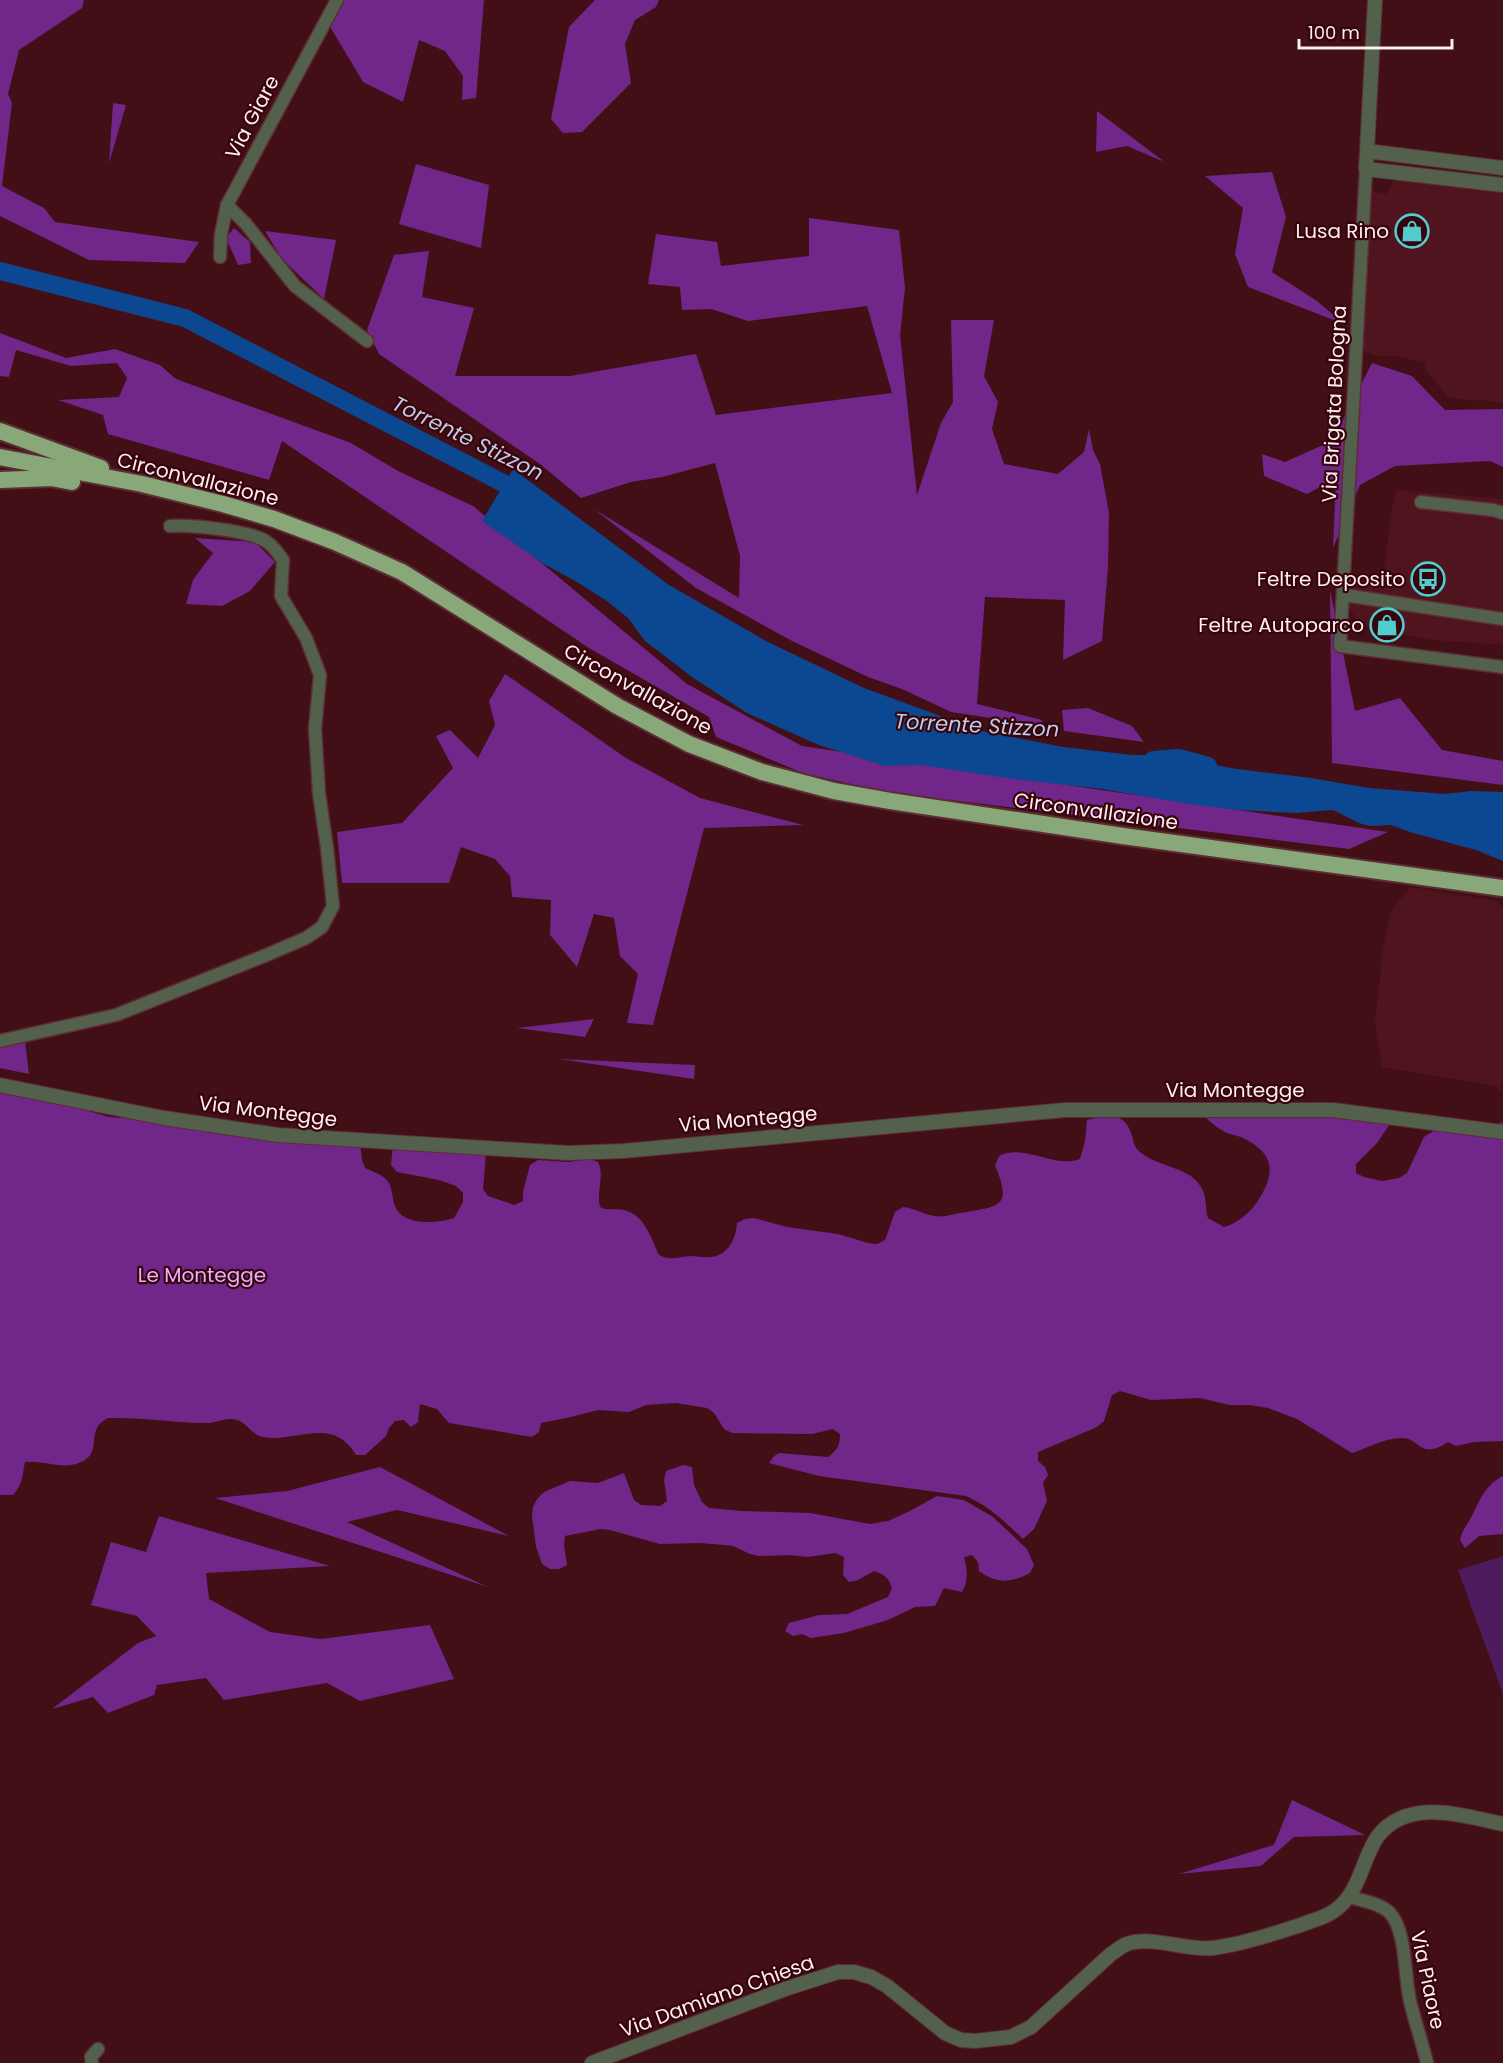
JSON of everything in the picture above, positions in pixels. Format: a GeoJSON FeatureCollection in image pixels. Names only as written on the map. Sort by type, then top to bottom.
{"type":"FeatureCollection","features":[{"type":"Feature","properties":{"kind":"highway"},"geometry":{"type":"LineString","coordinates":[[0,431],[106,470],[116,479],[99,486],[51,478],[0,480]]}},
{"type":"Feature","properties":{"kind":"highway","name":"Circonvallazione"},"geometry":{"type":"LineString","coordinates":[[0,457],[116,479],[223,504],[274,519],[335,542],[402,572],[617,706],[689,744],[762,771],[834,791],[890,801],[1205,848],[1503,888]]}},
{"type":"Feature","properties":{"kind":"street","name":"Via Giare"},"geometry":{"type":"LineString","coordinates":[[220,257],[221,234],[227,205],[337,0]]}},
{"type":"Feature","properties":{"kind":"street","name":"Via Brigata Bologna"},"geometry":{"type":"LineString","coordinates":[[1375,0],[1340,646],[1503,667]]}},
{"type":"Feature","properties":{"kind":"street"},"geometry":{"type":"LineString","coordinates":[[1367,151],[1503,168]]}},
{"type":"Feature","properties":{"kind":"street"},"geometry":{"type":"LineString","coordinates":[[1366,170],[1503,185]]}},
{"type":"Feature","properties":{"kind":"street"},"geometry":{"type":"LineString","coordinates":[[227,205],[246,224],[296,286],[367,341]]}},
{"type":"Feature","properties":{"kind":"street"},"geometry":{"type":"LineString","coordinates":[[1422,502],[1503,513]]}},
{"type":"Feature","properties":{"kind":"street"},"geometry":{"type":"LineString","coordinates":[[0,1041],[116,1015],[207,980],[306,938],[322,927],[333,906],[318,783],[315,729],[320,675],[306,638],[281,596],[284,560],[263,539],[186,525],[170,526]]}},
{"type":"Feature","properties":{"kind":"street"},"geometry":{"type":"LineString","coordinates":[[1344,595],[1503,619]]}},
{"type":"Feature","properties":{"kind":"street","name":"Via Montegge"},"geometry":{"type":"LineString","coordinates":[[0,1085],[164,1118],[278,1135],[568,1153],[623,1151],[1065,1110],[1333,1110],[1503,1132]]}},
{"type":"Feature","properties":{"kind":"street"},"geometry":{"type":"LineString","coordinates":[[1350,1897],[1367,1856],[1379,1836],[1395,1821],[1419,1812],[1445,1813],[1503,1824]]}},
{"type":"Feature","properties":{"kind":"street","name":"Via Damiano Chiesa"},"geometry":{"type":"LineString","coordinates":[[592,2063],[785,1989],[838,1972],[854,1972],[871,1977],[887,1986],[945,2033],[961,2040],[975,2041],[1011,2037],[1031,2027],[1111,1954],[1126,1944],[1147,1942],[1212,1948],[1232,1944],[1325,1916],[1350,1897]]}},
{"type":"Feature","properties":{"kind":"street","name":"Via Piaore"},"geometry":{"type":"LineString","coordinates":[[1350,1897],[1382,1907],[1395,1921],[1399,1932],[1410,2001],[1427,2063]]}},
{"type":"Feature","properties":{"kind":"street"},"geometry":{"type":"LineString","coordinates":[[92,2063],[91,2056],[98,2049]]}},
{"type":"Feature","properties":{"kind":"shaded area"},"geometry":{"type":"Polygon","coordinates":[[[1399,179],[1503,190],[1503,403],[1448,397],[1424,368],[1426,363],[1396,356],[1377,356],[1356,348],[1367,190],[1386,194],[1393,182],[1399,179]]]}},
{"type":"Feature","properties":{"kind":"shaded area"},"geometry":{"type":"Polygon","coordinates":[[[1396,490],[1503,499],[1503,645],[1432,640],[1385,631],[1373,625],[1366,626],[1356,620],[1350,608],[1344,606],[1345,582],[1351,583],[1360,579],[1363,573],[1384,574],[1396,490]]]}},
{"type":"Feature","properties":{"kind":"shaded area"},"geometry":{"type":"Polygon","coordinates":[[[1410,887],[1497,901],[1503,908],[1503,1075],[1500,1093],[1497,1086],[1382,1067],[1375,1023],[1383,949],[1391,911],[1410,887]]]}},
{"type":"Feature","properties":{"kind":"shaded area"},"geometry":{"type":"Polygon","coordinates":[[[1503,1556],[1503,1694],[1458,1570],[1503,1556]]]}},
{"type":"Feature","properties":{"kind":"green space"},"geometry":{"type":"Polygon","coordinates":[[[0,0],[84,0],[82,8],[19,50],[8,94],[12,103],[2,186],[44,208],[55,222],[199,242],[185,263],[89,260],[0,216],[0,0]]]}},
{"type":"Feature","properties":{"kind":"green space"},"geometry":{"type":"Polygon","coordinates":[[[343,0],[484,0],[476,98],[462,100],[463,76],[445,51],[419,40],[403,102],[363,82],[329,25],[343,0]]]}},
{"type":"Feature","properties":{"kind":"green space"},"geometry":{"type":"Polygon","coordinates":[[[595,0],[659,0],[656,7],[635,20],[625,44],[631,83],[582,132],[563,133],[551,119],[569,27],[595,0]]]}},
{"type":"Feature","properties":{"kind":"green space"},"geometry":{"type":"Polygon","coordinates":[[[113,103],[126,105],[109,163],[113,103]]]}},
{"type":"Feature","properties":{"kind":"green space"},"geometry":{"type":"Polygon","coordinates":[[[1097,111],[1162,161],[1127,146],[1096,152],[1097,111]]]}},
{"type":"Feature","properties":{"kind":"green space"},"geometry":{"type":"Polygon","coordinates":[[[416,164],[489,185],[481,248],[399,224],[416,164]]]}},
{"type":"Feature","properties":{"kind":"green space"},"geometry":{"type":"Polygon","coordinates":[[[1272,172],[1286,217],[1272,272],[1317,301],[1344,324],[1248,287],[1235,254],[1243,208],[1205,176],[1272,172]]]}},
{"type":"Feature","properties":{"kind":"green space"},"geometry":{"type":"Polygon","coordinates":[[[809,218],[899,230],[905,288],[900,335],[917,495],[941,423],[953,402],[951,320],[994,320],[984,376],[998,402],[992,429],[1004,464],[1058,474],[1084,452],[1089,429],[1093,450],[1100,464],[1109,513],[1108,567],[1102,641],[1063,660],[1065,600],[985,597],[977,704],[1042,720],[1043,726],[951,712],[902,689],[868,677],[792,641],[696,588],[594,509],[739,598],[740,556],[715,463],[662,477],[631,482],[581,498],[540,464],[379,354],[367,330],[394,255],[429,251],[422,297],[474,308],[455,376],[570,376],[696,354],[716,415],[892,393],[867,306],[748,321],[711,309],[682,310],[680,287],[648,284],[656,234],[717,242],[721,266],[809,256],[809,218]]]}},
{"type":"Feature","properties":{"kind":"green space"},"geometry":{"type":"Polygon","coordinates":[[[234,228],[250,242],[251,263],[238,265],[226,238],[234,228]]]}},
{"type":"Feature","properties":{"kind":"green space"},"geometry":{"type":"Polygon","coordinates":[[[265,231],[336,240],[324,299],[282,259],[265,231]]]}},
{"type":"Feature","properties":{"kind":"green space"},"geometry":{"type":"Polygon","coordinates":[[[0,333],[66,358],[115,349],[160,365],[176,379],[351,443],[398,471],[473,506],[687,684],[802,746],[1388,832],[1349,849],[886,792],[803,773],[716,737],[709,717],[589,648],[282,441],[269,480],[108,434],[103,415],[58,400],[119,397],[127,378],[117,363],[71,366],[16,350],[9,377],[0,376],[0,333]]]}},
{"type":"Feature","properties":{"kind":"green space"},"geometry":{"type":"Polygon","coordinates":[[[1372,363],[1412,376],[1445,410],[1503,409],[1503,467],[1490,461],[1395,466],[1360,485],[1333,548],[1336,478],[1307,494],[1264,476],[1262,454],[1285,462],[1332,441],[1372,363]]]}},
{"type":"Feature","properties":{"kind":"green space"},"geometry":{"type":"Polygon","coordinates":[[[195,538],[255,542],[275,562],[250,591],[222,606],[186,604],[193,580],[213,553],[195,538]]]}},
{"type":"Feature","properties":{"kind":"green space"},"geometry":{"type":"Polygon","coordinates":[[[1330,590],[1355,711],[1400,698],[1442,750],[1503,761],[1503,785],[1332,763],[1330,590]]]}},
{"type":"Feature","properties":{"kind":"green space"},"geometry":{"type":"Polygon","coordinates":[[[505,674],[626,758],[700,798],[803,825],[704,828],[653,1025],[627,1023],[638,974],[620,956],[614,918],[594,914],[577,967],[550,935],[551,900],[512,897],[510,876],[495,859],[461,847],[449,883],[342,883],[337,832],[402,823],[453,768],[436,736],[450,730],[478,758],[495,725],[489,701],[505,674]]]}},
{"type":"Feature","properties":{"kind":"green space"},"geometry":{"type":"Polygon","coordinates":[[[1088,708],[1132,726],[1144,742],[1064,731],[1062,710],[1088,708]]]}},
{"type":"Feature","properties":{"kind":"green space"},"geometry":{"type":"Polygon","coordinates":[[[594,1019],[585,1037],[517,1028],[594,1019]]]}},
{"type":"Feature","properties":{"kind":"green space"},"geometry":{"type":"Polygon","coordinates":[[[25,1041],[29,1074],[0,1068],[0,1046],[25,1041]]]}},
{"type":"Feature","properties":{"kind":"green space"},"geometry":{"type":"Polygon","coordinates":[[[559,1059],[695,1065],[694,1079],[559,1059]]]}},
{"type":"Feature","properties":{"kind":"green space","name":"Le Montegge"},"geometry":{"type":"Polygon","coordinates":[[[0,1085],[109,1117],[170,1121],[360,1142],[365,1168],[387,1180],[397,1210],[408,1219],[415,1221],[432,1222],[454,1218],[463,1202],[463,1193],[456,1186],[439,1180],[397,1172],[391,1165],[393,1145],[486,1153],[483,1189],[488,1196],[514,1205],[523,1201],[530,1165],[538,1160],[569,1162],[590,1159],[598,1162],[600,1168],[600,1207],[624,1210],[637,1217],[646,1228],[659,1255],[671,1258],[708,1257],[722,1254],[733,1241],[737,1223],[745,1219],[754,1218],[787,1227],[838,1234],[877,1244],[885,1240],[895,1212],[903,1207],[930,1215],[946,1216],[997,1205],[1003,1195],[995,1165],[999,1156],[1019,1152],[1060,1161],[1080,1159],[1087,1120],[1102,1117],[1115,1117],[1125,1122],[1134,1145],[1140,1152],[1183,1172],[1198,1183],[1205,1197],[1208,1218],[1224,1227],[1239,1220],[1256,1204],[1265,1189],[1270,1171],[1269,1163],[1266,1156],[1252,1143],[1223,1131],[1199,1111],[1396,1115],[1377,1143],[1356,1164],[1356,1173],[1382,1181],[1399,1178],[1407,1173],[1424,1137],[1449,1121],[1491,1126],[1503,1122],[1503,1441],[1474,1442],[1456,1446],[1448,1442],[1438,1447],[1425,1449],[1407,1439],[1395,1438],[1352,1453],[1297,1419],[1268,1408],[1229,1405],[1200,1398],[1151,1400],[1120,1391],[1112,1395],[1104,1421],[1097,1427],[1038,1452],[1038,1461],[1045,1467],[1048,1475],[1043,1483],[1047,1501],[1034,1529],[1023,1539],[989,1510],[966,1496],[819,1476],[769,1463],[779,1453],[828,1457],[839,1445],[840,1434],[833,1429],[812,1434],[732,1433],[724,1429],[714,1413],[707,1408],[676,1403],[646,1405],[629,1412],[598,1410],[541,1423],[539,1432],[532,1437],[449,1423],[437,1409],[420,1404],[418,1422],[411,1427],[404,1420],[395,1421],[386,1436],[365,1455],[356,1455],[347,1443],[336,1436],[313,1433],[276,1438],[263,1437],[234,1419],[209,1423],[108,1418],[97,1428],[93,1450],[85,1460],[71,1465],[25,1462],[22,1480],[13,1495],[0,1495],[0,1085]]]}},
{"type":"Feature","properties":{"kind":"green space"},"geometry":{"type":"Polygon","coordinates":[[[683,1465],[692,1467],[694,1485],[702,1502],[709,1508],[810,1513],[870,1524],[888,1521],[937,1496],[964,1500],[993,1517],[1027,1549],[1034,1565],[1030,1573],[1004,1581],[979,1571],[978,1562],[972,1555],[964,1557],[967,1574],[962,1592],[944,1588],[935,1606],[915,1607],[888,1620],[844,1633],[811,1638],[802,1634],[793,1636],[785,1631],[789,1623],[819,1615],[847,1614],[888,1597],[892,1588],[888,1579],[874,1571],[849,1582],[843,1575],[844,1557],[835,1553],[808,1557],[759,1556],[733,1546],[700,1543],[660,1544],[601,1529],[565,1536],[567,1565],[559,1569],[550,1569],[542,1564],[536,1547],[532,1516],[537,1499],[544,1492],[570,1481],[598,1483],[624,1473],[634,1500],[641,1505],[660,1506],[667,1501],[664,1480],[666,1471],[683,1465]]]}},
{"type":"Feature","properties":{"kind":"green space"},"geometry":{"type":"Polygon","coordinates":[[[380,1467],[509,1536],[397,1510],[347,1522],[488,1587],[215,1498],[287,1491],[380,1467]]]}},
{"type":"Feature","properties":{"kind":"green space"},"geometry":{"type":"Polygon","coordinates":[[[1503,1476],[1503,1534],[1479,1536],[1465,1548],[1460,1540],[1464,1530],[1485,1492],[1492,1483],[1503,1476]]]}},
{"type":"Feature","properties":{"kind":"green space"},"geometry":{"type":"Polygon","coordinates":[[[159,1516],[330,1566],[206,1573],[209,1599],[270,1632],[321,1639],[430,1625],[454,1679],[360,1701],[327,1683],[224,1700],[206,1678],[157,1685],[154,1695],[108,1713],[93,1697],[52,1709],[138,1643],[156,1636],[137,1616],[91,1605],[111,1542],[146,1552],[159,1516]]]}},
{"type":"Feature","properties":{"kind":"green space"},"geometry":{"type":"Polygon","coordinates":[[[1292,1800],[1365,1835],[1294,1837],[1261,1866],[1179,1874],[1274,1845],[1292,1800]]]}},
{"type":"Feature","properties":{"kind":"water"},"geometry":{"type":"Polygon","coordinates":[[[513,469],[669,585],[766,641],[864,688],[981,731],[1063,747],[1132,755],[1159,755],[1369,788],[1445,794],[1471,791],[1503,792],[1503,861],[1476,850],[1391,825],[1369,826],[1359,823],[1333,810],[1295,813],[1238,810],[920,765],[885,766],[819,745],[747,713],[692,677],[645,641],[628,618],[607,601],[544,564],[482,521],[513,469]]]}},
{"type":"Feature","properties":{"kind":"waterway","name":"Torrente Stizzon"},"geometry":{"type":"LineString","coordinates":[[0,271],[185,318],[526,493]]}},
{"type":"Feature","properties":{"kind":"waterway","name":"Torrente Stizzon"},"geometry":{"type":"LineString","coordinates":[[1153,760],[1179,758],[1208,766]]}},
{"type":"Feature","properties":{"kind":"place","name":"Lusa Rino"},"geometry":{"type":"Point","coordinates":[1412,231]}},
{"type":"Feature","properties":{"kind":"place","name":"Feltre Deposito"},"geometry":{"type":"Point","coordinates":[1428,579]}},
{"type":"Feature","properties":{"kind":"place","name":"Feltre Autoparco"},"geometry":{"type":"Point","coordinates":[1387,625]}}]}
